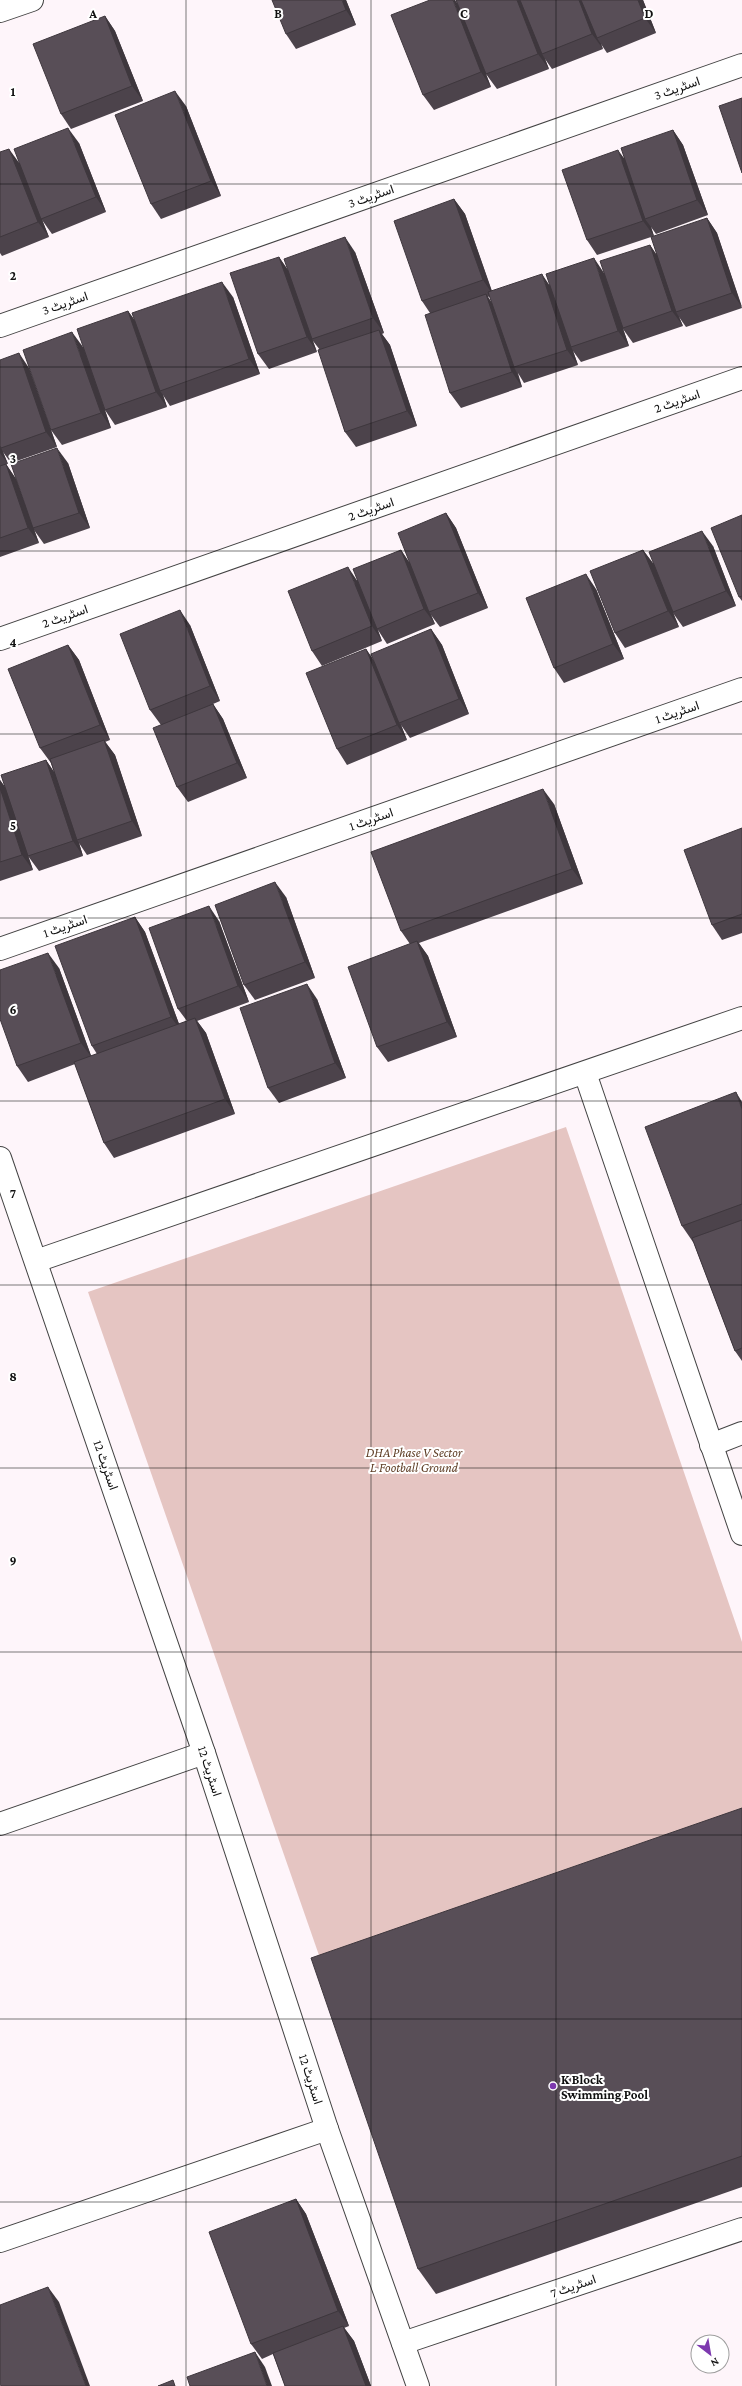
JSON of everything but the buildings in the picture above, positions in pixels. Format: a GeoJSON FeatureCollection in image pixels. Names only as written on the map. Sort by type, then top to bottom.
{"type":"FeatureCollection","features":[{"type":"Feature","properties":{"kind":"street"},"geometry":{"type":"LineString","coordinates":[[0,11],[32,0]]}},
{"type":"Feature","properties":{"kind":"street","name":"اسٹریٹ 3"},"geometry":{"type":"LineString","coordinates":[[0,326],[742,65]]}},
{"type":"Feature","properties":{"kind":"street","name":"اسٹریٹ 2"},"geometry":{"type":"LineString","coordinates":[[0,639],[742,378]]}},
{"type":"Feature","properties":{"kind":"street","name":"اسٹریٹ 1"},"geometry":{"type":"LineString","coordinates":[[0,949],[742,689]]}},
{"type":"Feature","properties":{"kind":"street"},"geometry":{"type":"LineString","coordinates":[[36,1261],[742,1018]]}},
{"type":"Feature","properties":{"kind":"street"},"geometry":{"type":"LineString","coordinates":[[584,1073],[742,1534]]}},
{"type":"Feature","properties":{"kind":"street","name":"اسٹریٹ 12"},"geometry":{"type":"LineString","coordinates":[[0,1158],[204,1753],[327,2129],[418,2386]]}},
{"type":"Feature","properties":{"kind":"street"},"geometry":{"type":"LineString","coordinates":[[711,1445],[742,1433]]}},
{"type":"Feature","properties":{"kind":"street"},"geometry":{"type":"LineString","coordinates":[[0,1824],[204,1753]]}},
{"type":"Feature","properties":{"kind":"street"},"geometry":{"type":"LineString","coordinates":[[0,2241],[327,2129]]}},
{"type":"Feature","properties":{"kind":"street","name":"اسٹریٹ 7"},"geometry":{"type":"LineString","coordinates":[[403,2343],[742,2228]]}},
{"type":"Feature","properties":{"kind":"green space","name":"DHA Phase V Sector L Football Ground"},"geometry":{"type":"Polygon","coordinates":[[[566,1127],[742,1642],[742,1840],[329,1984],[88,1292],[566,1127]]]}},
{"type":"Feature","properties":{"kind":"place","name":"K Block Swimming Pool"},"geometry":{"type":"Point","coordinates":[553,2086]}}]}
